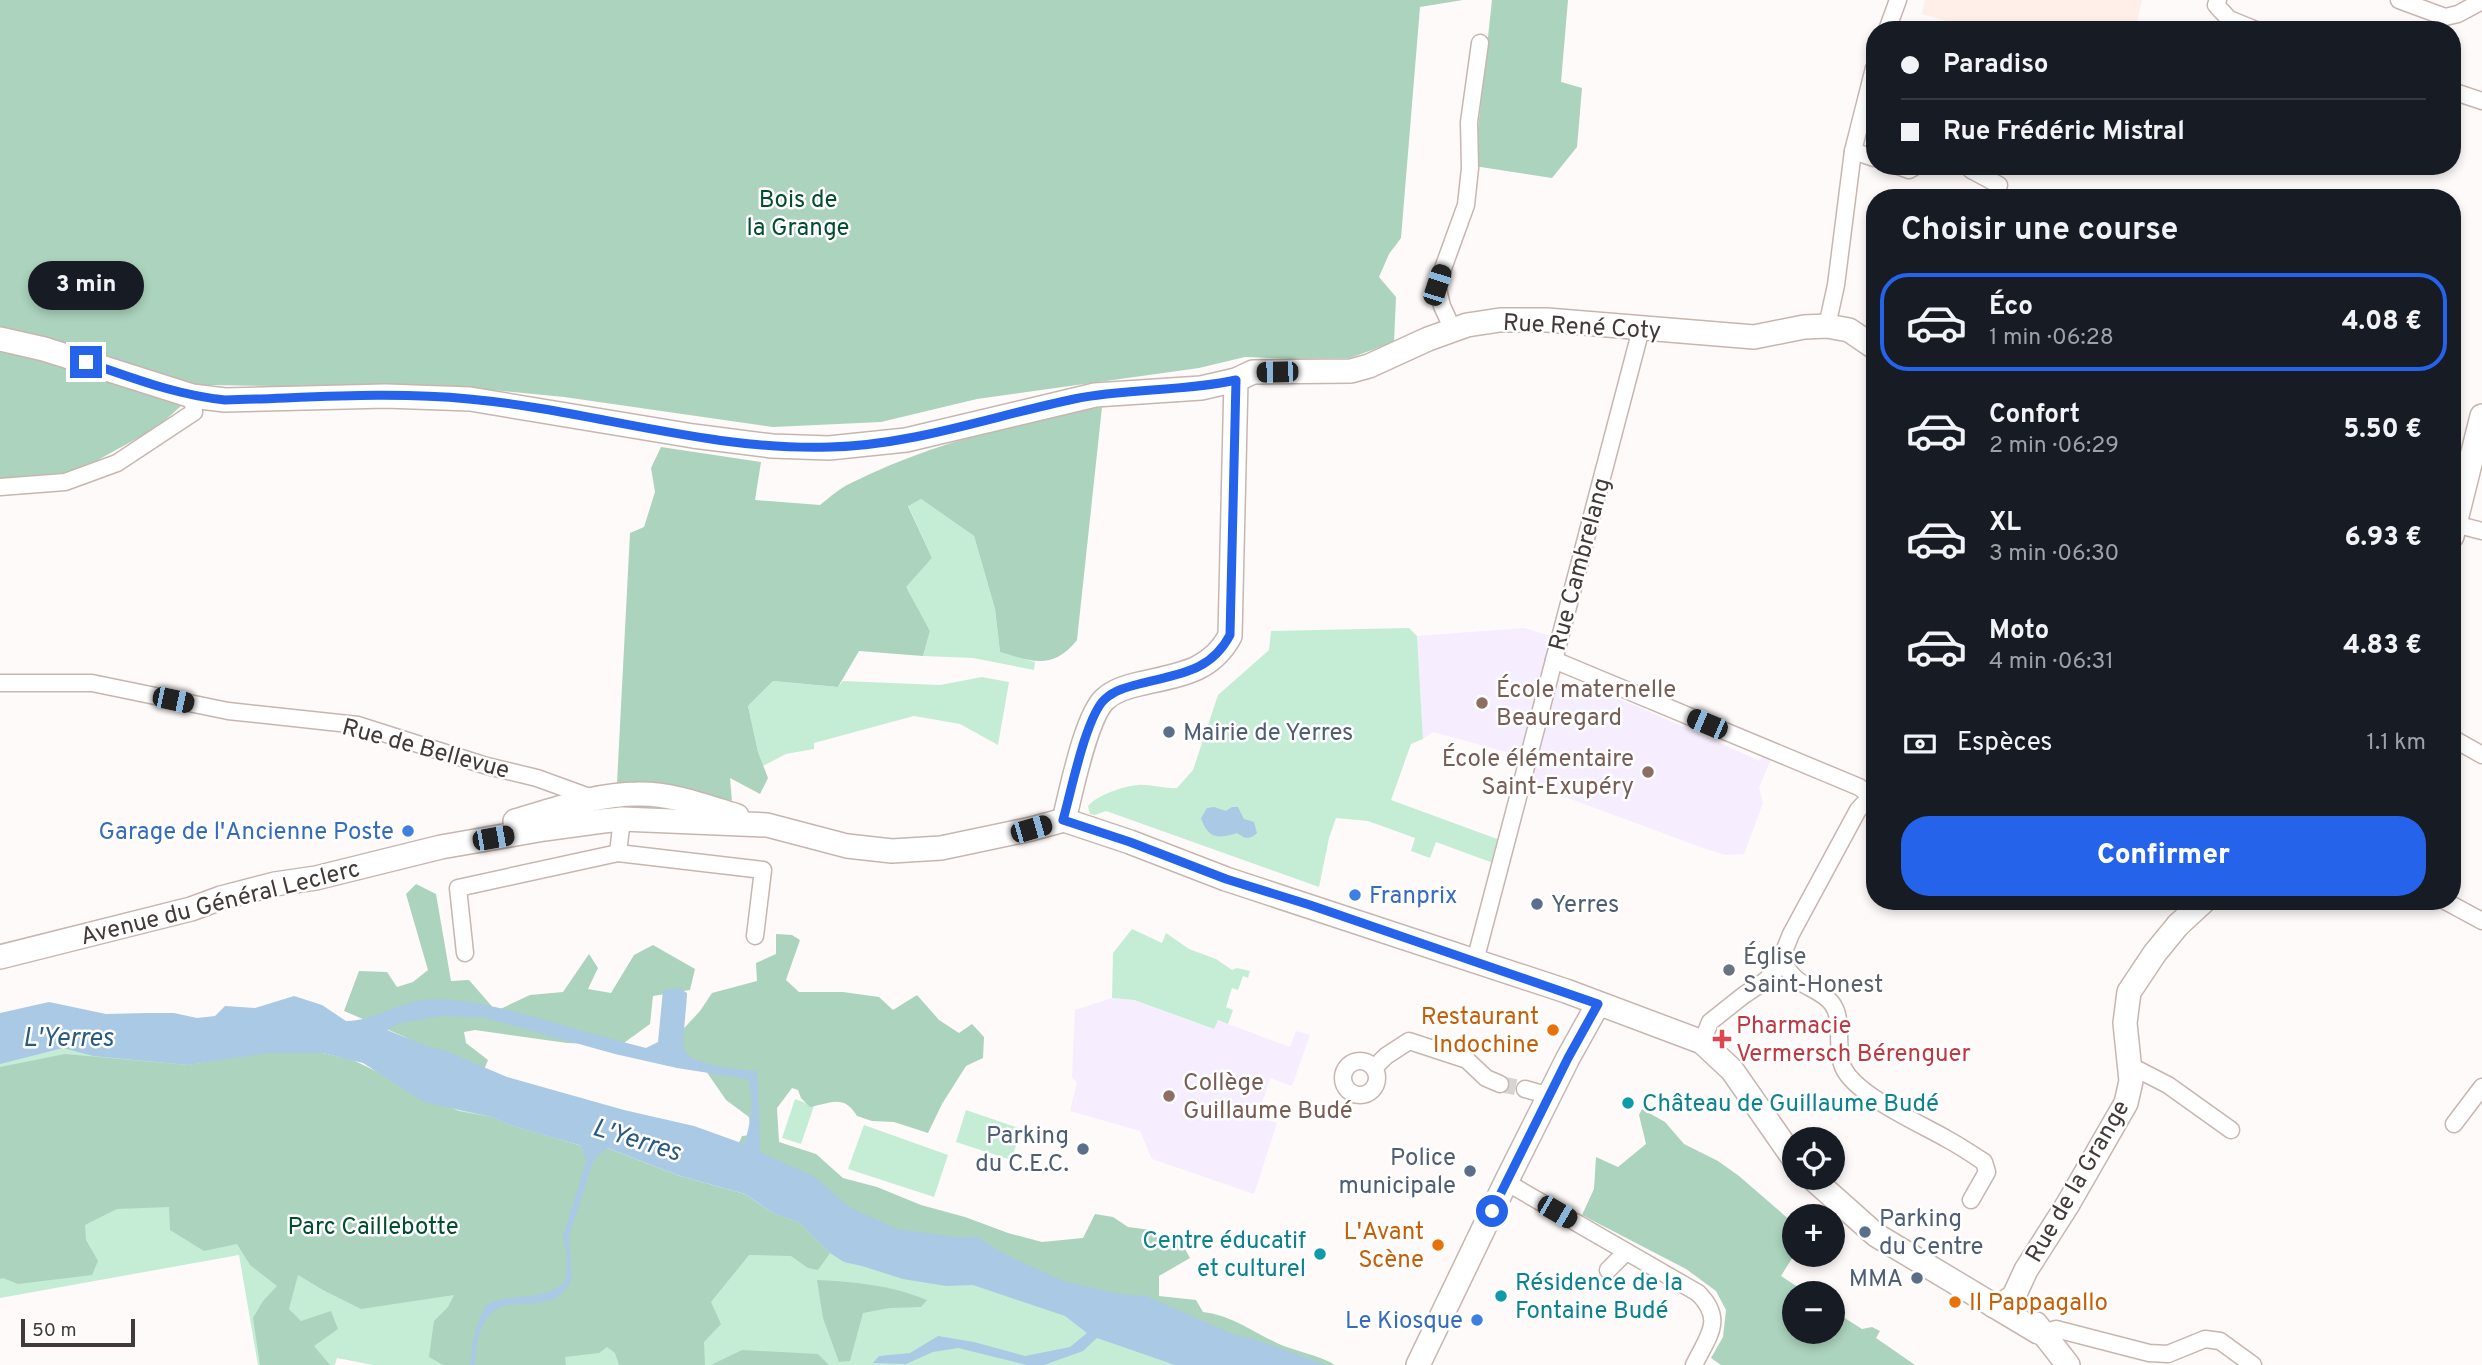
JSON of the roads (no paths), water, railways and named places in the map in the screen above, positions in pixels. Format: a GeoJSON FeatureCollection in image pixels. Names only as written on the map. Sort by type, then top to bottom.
{"type":"FeatureCollection","features":[{"type":"Feature","properties":{"kind":"street"},"geometry":{"type":"LineString","coordinates":[[1890,21],[1898,0]]}},
{"type":"Feature","properties":{"kind":"street"},"geometry":{"type":"LineString","coordinates":[[2218,0],[2216,5],[2234,21]]}},
{"type":"Feature","properties":{"kind":"street"},"geometry":{"type":"LineString","coordinates":[[2399,0],[2445,17],[2459,14],[2482,1]]}},
{"type":"Feature","properties":{"kind":"street"},"geometry":{"type":"LineString","coordinates":[[1452,330],[1437,285],[1465,205],[1470,168],[1469,122],[1480,43]]}},
{"type":"Feature","properties":{"kind":"street"},"geometry":{"type":"LineString","coordinates":[[2461,94],[2482,101]]}},
{"type":"Feature","properties":{"kind":"street"},"geometry":{"type":"LineString","coordinates":[[1827,327],[1836,285],[1853,151],[1866,100]]}},
{"type":"Feature","properties":{"kind":"street"},"geometry":{"type":"LineString","coordinates":[[1853,151],[1866,155]]}},
{"type":"Feature","properties":{"kind":"street"},"geometry":{"type":"LineString","coordinates":[[1980,175],[1999,185]]}},
{"type":"Feature","properties":{"kind":"street","name":"Rue René Coty"},"geometry":{"type":"LineString","coordinates":[[0,339],[44,349],[192,396],[225,400],[386,396],[470,399],[693,436],[772,446],[829,447],[906,440],[1095,396],[1201,388],[1236,380],[1253,372],[1351,371],[1369,366],[1452,330],[1500,320],[1547,320],[1754,337],[1804,327],[1827,327],[1849,331],[1866,342]]}},
{"type":"Feature","properties":{"kind":"street","name":"Rue Cambrelang"},"geometry":{"type":"LineString","coordinates":[[1475,961],[1641,329]]}},
{"type":"Feature","properties":{"kind":"street"},"geometry":{"type":"LineString","coordinates":[[1063,820],[1093,717],[1104,700],[1120,689],[1199,669],[1223,649],[1230,635],[1236,380]]}},
{"type":"Feature","properties":{"kind":"street"},"geometry":{"type":"LineString","coordinates":[[0,487],[65,482],[117,463],[194,412],[192,396]]}},
{"type":"Feature","properties":{"kind":"street"},"geometry":{"type":"LineString","coordinates":[[2461,497],[2482,416]]}},
{"type":"Feature","properties":{"kind":"street"},"geometry":{"type":"LineString","coordinates":[[2461,529],[2482,531]]}},
{"type":"Feature","properties":{"kind":"street"},"geometry":{"type":"LineString","coordinates":[[1554,660],[1858,787],[1866,793]]}},
{"type":"Feature","properties":{"kind":"street","name":"Rue de Bellevue"},"geometry":{"type":"LineString","coordinates":[[0,683],[92,683],[228,711],[358,724],[487,766],[537,778],[582,796],[608,813]]}},
{"type":"Feature","properties":{"kind":"street"},"geometry":{"type":"LineString","coordinates":[[2461,743],[2482,755]]}},
{"type":"Feature","properties":{"kind":"street"},"geometry":{"type":"LineString","coordinates":[[608,813],[622,795],[670,797],[847,846],[892,851],[941,848],[1063,820],[1130,842],[1226,879],[1475,961],[1702,1042],[1732,1070],[1782,1141]]}},
{"type":"Feature","properties":{"kind":"street"},"geometry":{"type":"LineString","coordinates":[[1702,1042],[1710,1022],[1777,969],[1791,934],[1834,852],[1857,810],[1866,802]]}},
{"type":"Feature","properties":{"kind":"street","name":"Avenue du Général Leclerc"},"geometry":{"type":"LineString","coordinates":[[0,957],[191,909],[275,884],[316,878],[441,847],[564,807],[608,813]]}},
{"type":"Feature","properties":{"kind":"street"},"geometry":{"type":"LineString","coordinates":[[608,813],[767,825]]}},
{"type":"Feature","properties":{"kind":"street"},"geometry":{"type":"LineString","coordinates":[[608,813],[618,853]]}},
{"type":"Feature","properties":{"kind":"street"},"geometry":{"type":"LineString","coordinates":[[465,953],[458,888],[618,853],[763,870],[755,936]]}},
{"type":"Feature","properties":{"kind":"street","name":"Rue de la Grange"},"geometry":{"type":"LineString","coordinates":[[2004,1301],[2068,1204],[2126,1102],[2131,1081],[2125,1023],[2129,992],[2155,953],[2194,910]]}},
{"type":"Feature","properties":{"kind":"street"},"geometry":{"type":"LineString","coordinates":[[2461,910],[2482,921]]}},
{"type":"Feature","properties":{"kind":"street"},"geometry":{"type":"LineString","coordinates":[[1781,959],[1794,977],[1833,1005],[1838,1023],[1838,1046],[1843,1068],[1855,1084],[1984,1162],[1987,1172],[1971,1200]]}},
{"type":"Feature","properties":{"kind":"street"},"geometry":{"type":"LineString","coordinates":[[1419,1365],[1506,1182],[1598,1004]]}},
{"type":"Feature","properties":{"kind":"street"},"geometry":{"type":"LineString","coordinates":[[1374,1068],[1393,1050],[1409,1041],[1466,1060],[1486,1078],[1500,1084]]}},
{"type":"Feature","properties":{"kind":"street"},"geometry":{"type":"LineString","coordinates":[[2129,1065],[2168,1085],[2231,1130]]}},
{"type":"Feature","properties":{"kind":"street"},"geometry":{"type":"LineString","coordinates":[[2454,1124],[2482,1087]]}},
{"type":"Feature","properties":{"kind":"street"},"geometry":{"type":"LineString","coordinates":[[1525,1089],[1550,1096]]}},
{"type":"Feature","properties":{"kind":"street"},"geometry":{"type":"LineString","coordinates":[[1506,1182],[1698,1293],[1709,1304],[1714,1318],[1694,1365]]}},
{"type":"Feature","properties":{"kind":"street"},"geometry":{"type":"LineString","coordinates":[[1824,1190],[1876,1235],[2027,1315],[2045,1333],[2068,1365]]}},
{"type":"Feature","properties":{"kind":"street"},"geometry":{"type":"LineString","coordinates":[[1608,1270],[1626,1252]]}},
{"type":"Feature","properties":{"kind":"street"},"geometry":{"type":"LineString","coordinates":[[2045,1333],[2056,1329],[2173,1359],[2205,1339],[2220,1341],[2253,1365]]}},
{"type":"Feature","properties":{"kind":"water"},"geometry":{"type":"Polygon","coordinates":[[[1238,807],[1244,819],[1254,822],[1257,833],[1247,838],[1237,833],[1224,836],[1210,834],[1201,818],[1207,808],[1226,811],[1238,807]]]}},
{"type":"Feature","properties":{"kind":"water","name":"L'Yerres"},"geometry":{"type":"Polygon","coordinates":[[[679,988],[687,993],[684,1048],[688,1054],[716,1066],[756,1071],[760,1152],[813,1176],[851,1208],[897,1229],[954,1237],[978,1237],[1004,1254],[1063,1281],[1119,1294],[1146,1296],[1230,1333],[1325,1365],[1175,1365],[1097,1338],[1083,1351],[1044,1365],[1027,1365],[958,1348],[933,1352],[906,1364],[873,1363],[879,1356],[910,1353],[938,1336],[974,1342],[1025,1356],[1070,1347],[1087,1333],[1065,1316],[973,1285],[946,1286],[903,1279],[844,1262],[830,1253],[800,1223],[773,1213],[745,1194],[680,1176],[607,1148],[594,1159],[569,1236],[572,1280],[560,1295],[553,1299],[504,1306],[495,1311],[483,1325],[477,1344],[475,1365],[470,1365],[475,1334],[486,1305],[548,1292],[566,1280],[567,1258],[563,1236],[586,1162],[579,1145],[510,1125],[492,1117],[424,1102],[363,1063],[323,1053],[268,1053],[188,1065],[93,1056],[63,1048],[0,1064],[0,1013],[49,1002],[106,1014],[174,1013],[197,1018],[215,1016],[225,1006],[255,1008],[294,996],[322,1005],[346,1021],[368,1018],[412,1002],[450,1000],[509,1010],[646,1048],[658,1042],[663,990],[679,988]],[[441,1016],[400,1023],[387,1030],[507,1077],[624,1110],[694,1126],[744,1144],[752,1102],[747,1079],[677,1068],[615,1054],[486,1018],[441,1016]]]}},
{"type":"Feature","properties":{"kind":"tunnel"},"geometry":{"type":"LineString","coordinates":[[1500,1084],[1525,1089]]}},
{"type":"Feature","properties":{"kind":"place","name":"École maternelle Beauregard"},"geometry":{"type":"Point","coordinates":[1482,703]}},
{"type":"Feature","properties":{"kind":"place","name":"Mairie de Yerres"},"geometry":{"type":"Point","coordinates":[1169,732]}},
{"type":"Feature","properties":{"kind":"place","name":"École élémentaire Saint-Exupéry"},"geometry":{"type":"Point","coordinates":[1648,772]}},
{"type":"Feature","properties":{"kind":"place","name":"Garage de l'Ancienne Poste"},"geometry":{"type":"Point","coordinates":[408,831]}},
{"type":"Feature","properties":{"kind":"place","name":"Franprix"},"geometry":{"type":"Point","coordinates":[1355,895]}},
{"type":"Feature","properties":{"kind":"place","name":"Yerres"},"geometry":{"type":"Point","coordinates":[1537,904]}},
{"type":"Feature","properties":{"kind":"place","name":"Église Saint-Honest"},"geometry":{"type":"Point","coordinates":[1729,970]}},
{"type":"Feature","properties":{"kind":"place","name":"Restaurant Indochine"},"geometry":{"type":"Point","coordinates":[1553,1030]}},
{"type":"Feature","properties":{"kind":"place","name":"Pharmacie Vermersch Bérenguer"},"geometry":{"type":"Point","coordinates":[1722,1039]}},
{"type":"Feature","properties":{"kind":"place","name":"Collège Guillaume Budé"},"geometry":{"type":"Point","coordinates":[1169,1096]}},
{"type":"Feature","properties":{"kind":"place","name":"Château de Guillaume Budé"},"geometry":{"type":"Point","coordinates":[1628,1103]}},
{"type":"Feature","properties":{"kind":"place","name":"Parking du C.E.C."},"geometry":{"type":"Point","coordinates":[1083,1149]}},
{"type":"Feature","properties":{"kind":"place","name":"Police municipale"},"geometry":{"type":"Point","coordinates":[1470,1171]}},
{"type":"Feature","properties":{"kind":"place","name":"Parking du Centre"},"geometry":{"type":"Point","coordinates":[1865,1232]}},
{"type":"Feature","properties":{"kind":"place","name":"L'Avant Scène"},"geometry":{"type":"Point","coordinates":[1438,1245]}},
{"type":"Feature","properties":{"kind":"place","name":"Centre éducatif et culturel"},"geometry":{"type":"Point","coordinates":[1320,1254]}},
{"type":"Feature","properties":{"kind":"place","name":"MMA"},"geometry":{"type":"Point","coordinates":[1917,1278]}},
{"type":"Feature","properties":{"kind":"place","name":"Résidence de la Fontaine Budé"},"geometry":{"type":"Point","coordinates":[1501,1296]}},
{"type":"Feature","properties":{"kind":"place","name":"Il Pappagallo"},"geometry":{"type":"Point","coordinates":[1955,1302]}},
{"type":"Feature","properties":{"kind":"place","name":"Le Kiosque"},"geometry":{"type":"Point","coordinates":[1477,1320]}},
{"type":"Feature","properties":{"kind":"park label","name":"Bois de la Grange"},"geometry":{"type":"Point","coordinates":[798,213]}},
{"type":"Feature","properties":{"kind":"park label","name":"Parc Caillebotte"},"geometry":{"type":"Point","coordinates":[373,1226]}}]}
